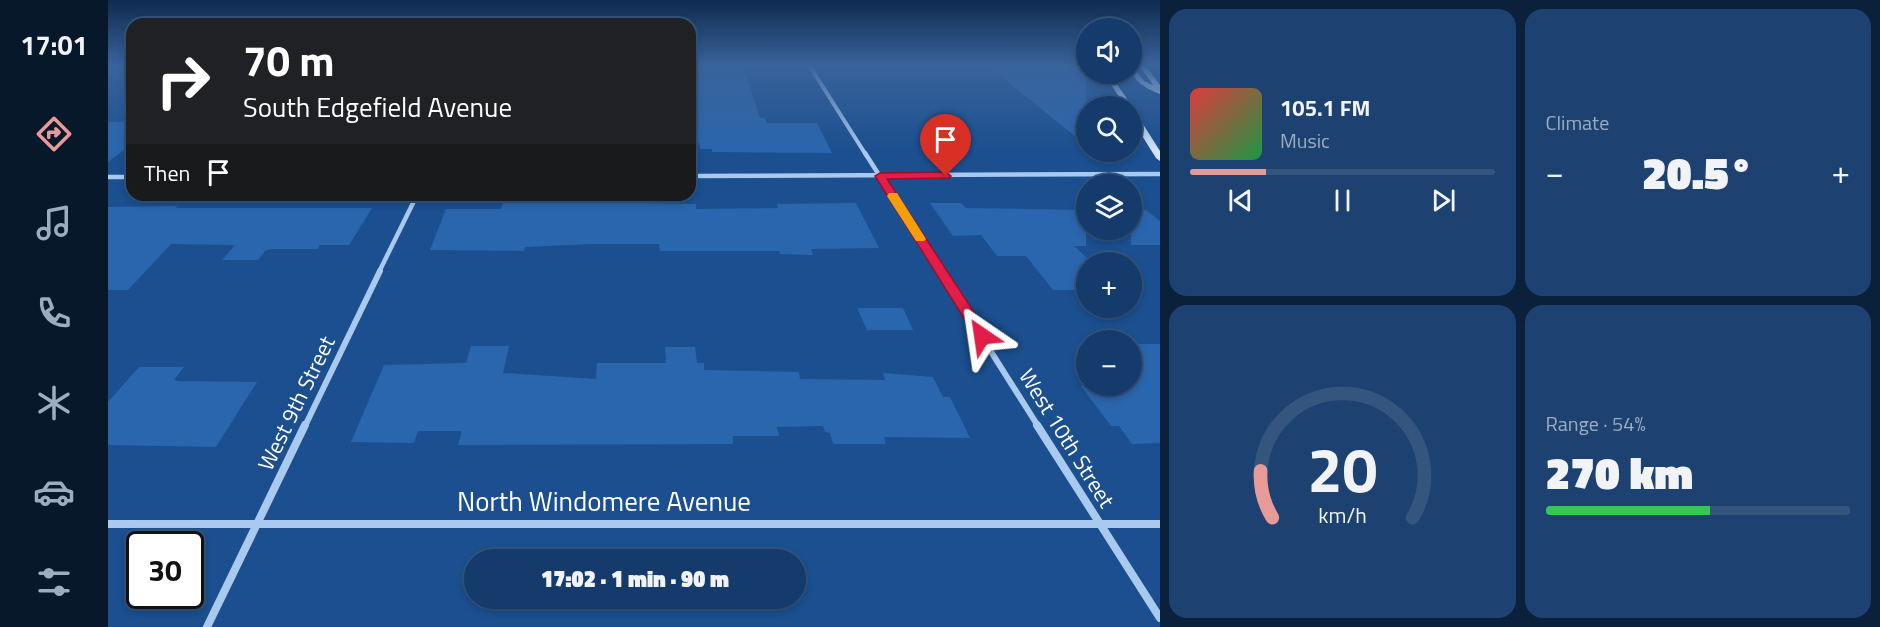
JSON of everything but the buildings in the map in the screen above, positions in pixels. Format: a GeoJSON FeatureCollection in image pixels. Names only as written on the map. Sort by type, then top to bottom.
{"type":"FeatureCollection","features":[{"type":"Feature","properties":{"kind":"main road"},"geometry":{"type":"LineString","coordinates":[[1142,129],[1160,158]]}},
{"type":"Feature","properties":{"kind":"street","name":"West 10th Street"},"geometry":{"type":"LineString","coordinates":[[828,94],[1160,618]]}},
{"type":"Feature","properties":{"kind":"street"},"geometry":{"type":"LineString","coordinates":[[696,176],[1160,174]]}},
{"type":"Feature","properties":{"kind":"street"},"geometry":{"type":"LineString","coordinates":[[108,177],[126,177]]}},
{"type":"Feature","properties":{"kind":"street","name":"West 9th Street"},"geometry":{"type":"LineString","coordinates":[[207,627],[414,201]]}},
{"type":"Feature","properties":{"kind":"street","name":"North Windomere Avenue"},"geometry":{"type":"LineString","coordinates":[[108,524],[1160,524]]}},
{"type":"Feature","properties":{"kind":"slow traffic"},"geometry":{"type":"LineString","coordinates":[[893,196],[920,239]]}},
{"type":"Feature","properties":{"kind":"route"},"geometry":{"type":"LineString","coordinates":[[946,176],[880,176],[982,336]]}}]}
